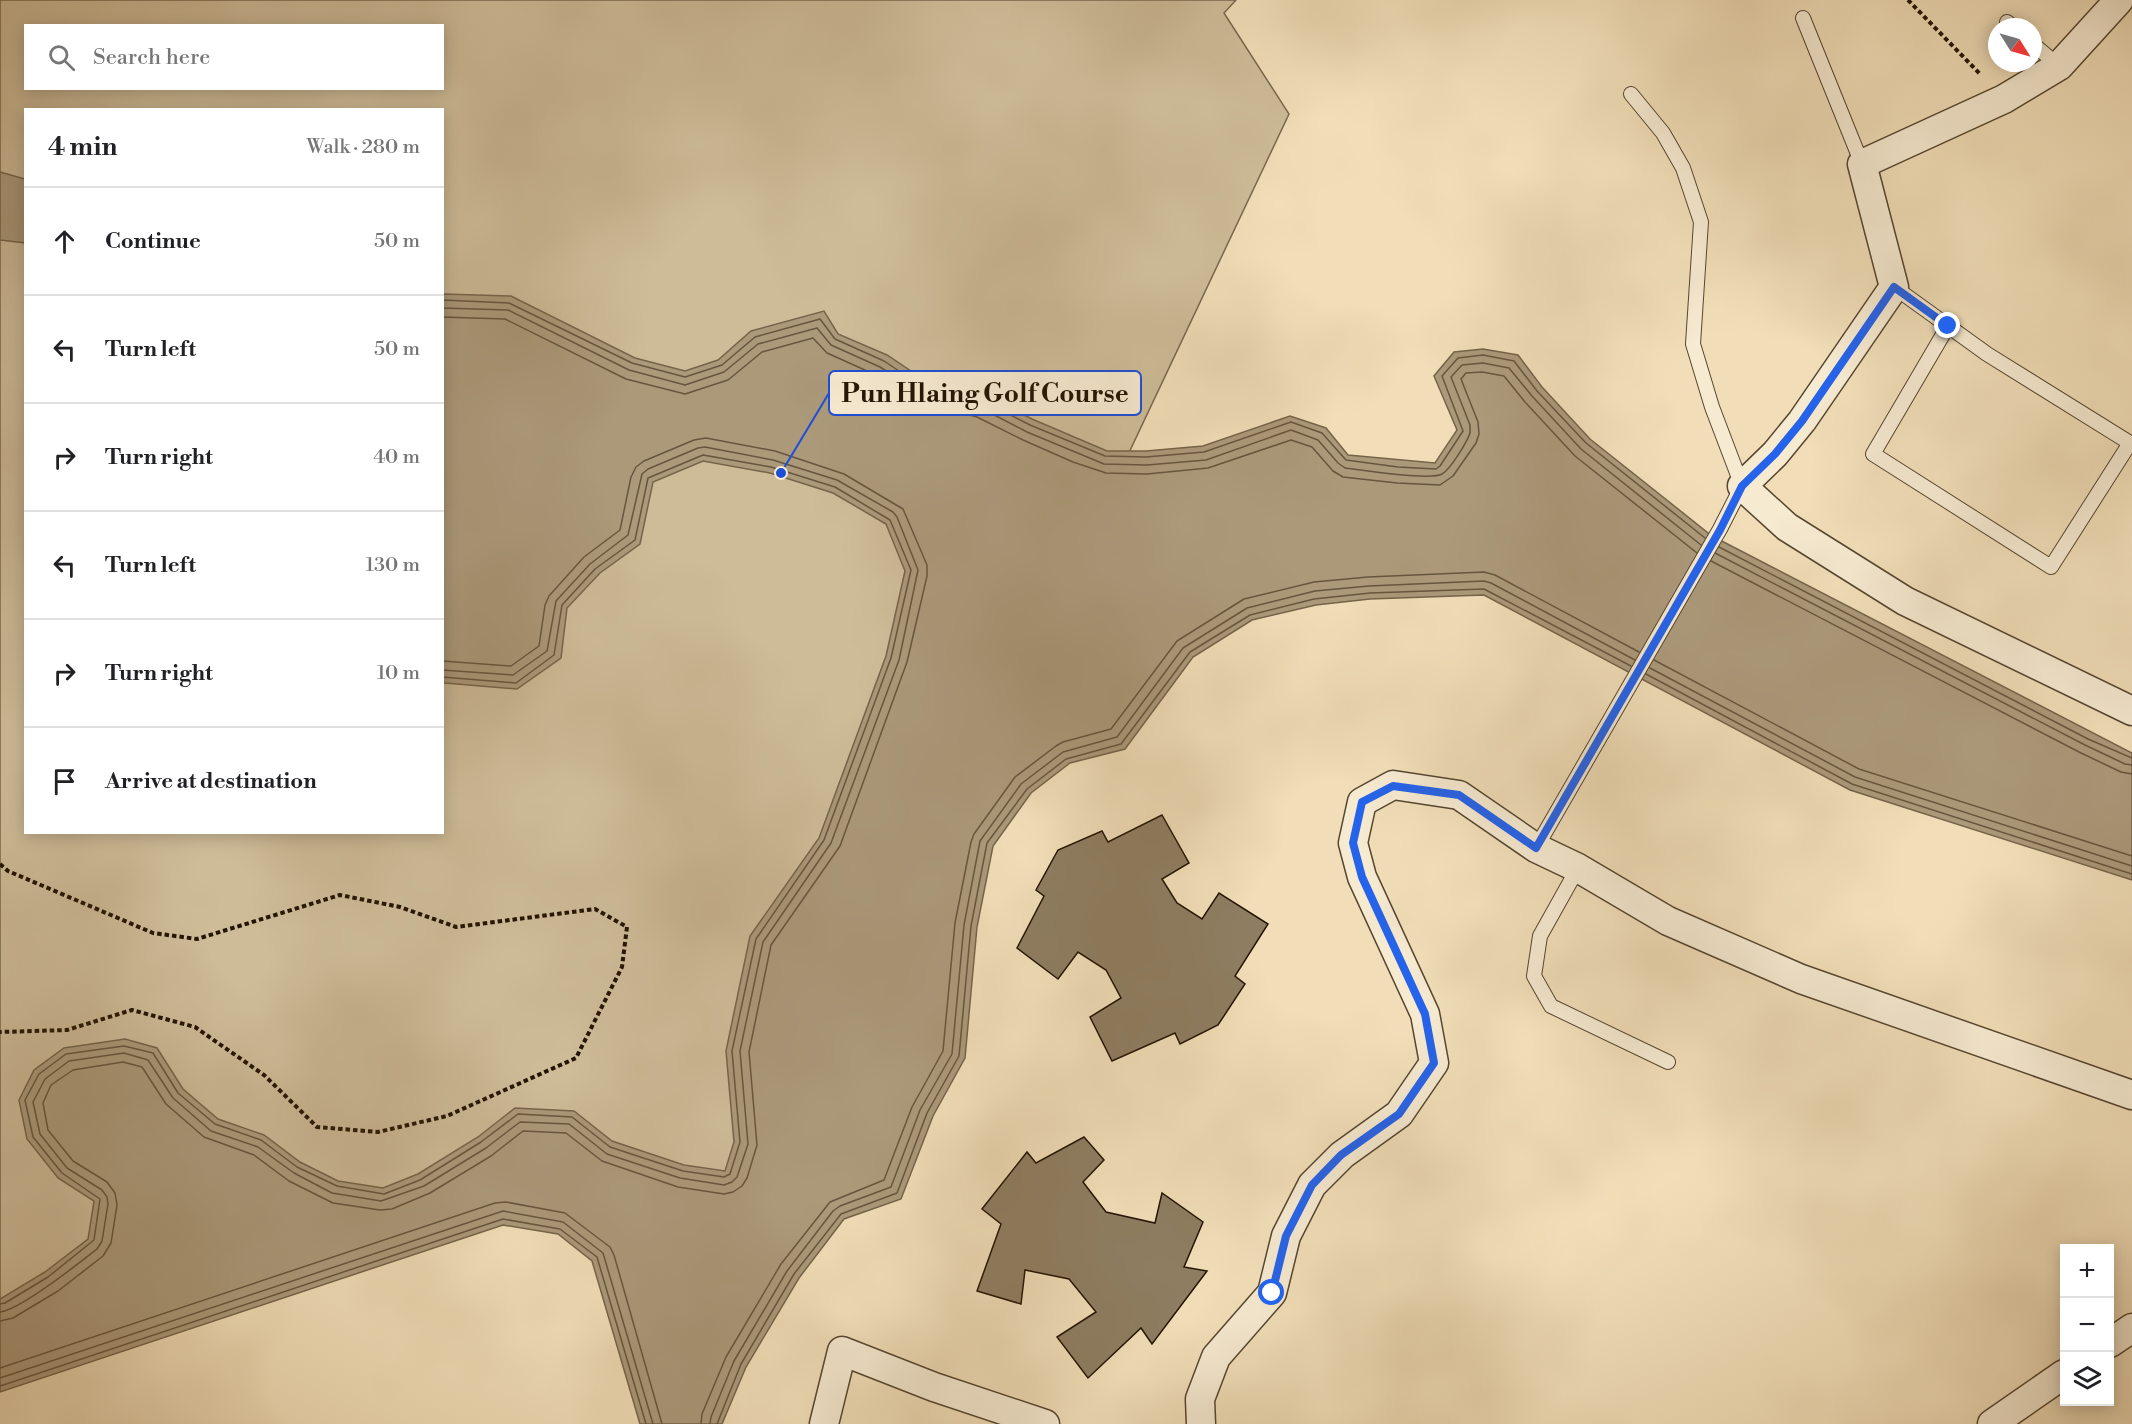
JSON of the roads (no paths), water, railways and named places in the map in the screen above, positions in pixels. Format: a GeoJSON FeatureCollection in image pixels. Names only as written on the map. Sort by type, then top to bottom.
{"type":"FeatureCollection","features":[{"type":"Feature","properties":{"kind":"street"},"geometry":{"type":"LineString","coordinates":[[2119,0],[2059,66],[2004,99],[1862,164],[1894,287],[1802,421],[1775,454],[1742,486],[1787,527],[1905,601],[2132,711]]}},
{"type":"Feature","properties":{"kind":"street"},"geometry":{"type":"LineString","coordinates":[[1201,1424],[1200,1399],[1216,1357],[1272,1293],[1286,1236],[1312,1185],[1341,1155],[1399,1114],[1434,1063],[1425,1014],[1380,919],[1359,866],[1353,843],[1362,802],[1393,786],[1459,795],[1536,848],[1578,868],[1668,921],[1801,979],[2132,1095]]}},
{"type":"Feature","properties":{"kind":"street"},"geometry":{"type":"LineString","coordinates":[[2114,1340],[2132,1328]]}},
{"type":"Feature","properties":{"kind":"street"},"geometry":{"type":"LineString","coordinates":[[824,1424],[842,1351],[934,1388],[1045,1424]]}},
{"type":"Feature","properties":{"kind":"street"},"geometry":{"type":"LineString","coordinates":[[1992,1424],[2060,1377]]}},
{"type":"Feature","properties":{"kind":"lane"},"geometry":{"type":"LineString","coordinates":[[1803,18],[1862,164]]}},
{"type":"Feature","properties":{"kind":"lane"},"geometry":{"type":"LineString","coordinates":[[2042,52],[2059,66]]}},
{"type":"Feature","properties":{"kind":"lane"},"geometry":{"type":"LineString","coordinates":[[1536,848],[1720,530],[1742,486],[1712,407],[1693,344],[1701,222],[1683,168],[1663,133],[1631,94]]}},
{"type":"Feature","properties":{"kind":"lane"},"geometry":{"type":"LineString","coordinates":[[1894,287],[1987,354],[2130,443],[2051,567],[1873,454],[1948,326]]}},
{"type":"Feature","properties":{"kind":"lane"},"geometry":{"type":"LineString","coordinates":[[1578,868],[1540,936],[1534,976],[1551,1006],[1668,1062]]}},
{"type":"Feature","properties":{"kind":"water"},"geometry":{"type":"Polygon","coordinates":[[[0,172],[24,179],[24,243],[0,240],[0,172]]]}},
{"type":"Feature","properties":{"kind":"water"},"geometry":{"type":"Polygon","coordinates":[[[444,294],[511,296],[635,358],[685,371],[718,360],[751,331],[824,311],[838,334],[887,355],[926,381],[985,395],[1032,419],[1107,451],[1146,451],[1203,446],[1290,416],[1326,428],[1348,455],[1435,463],[1457,430],[1434,376],[1454,352],[1483,349],[1518,355],[1542,387],[1590,439],[1712,536],[2132,753],[2132,880],[1850,790],[1484,595],[1370,599],[1316,605],[1252,620],[1193,657],[1125,749],[1070,763],[1031,793],[993,846],[977,927],[965,1058],[933,1116],[901,1199],[844,1219],[799,1278],[746,1367],[722,1424],[640,1424],[592,1261],[558,1234],[503,1225],[0,1392],[0,1299],[45,1272],[88,1239],[94,1201],[58,1178],[27,1139],[19,1100],[34,1070],[64,1048],[125,1039],[157,1048],[183,1089],[218,1119],[264,1135],[300,1162],[338,1181],[383,1188],[418,1174],[478,1137],[515,1108],[574,1111],[612,1141],[684,1165],[725,1171],[734,1142],[726,1051],[750,936],[819,838],[886,656],[905,571],[886,524],[833,493],[770,473],[703,461],[653,482],[640,544],[600,573],[567,608],[561,658],[517,689],[445,683],[444,294]]]}},
{"type":"Feature","properties":{"kind":"place","name":"Pun Hlaing Golf Course"},"geometry":{"type":"Point","coordinates":[781,473]}}]}
